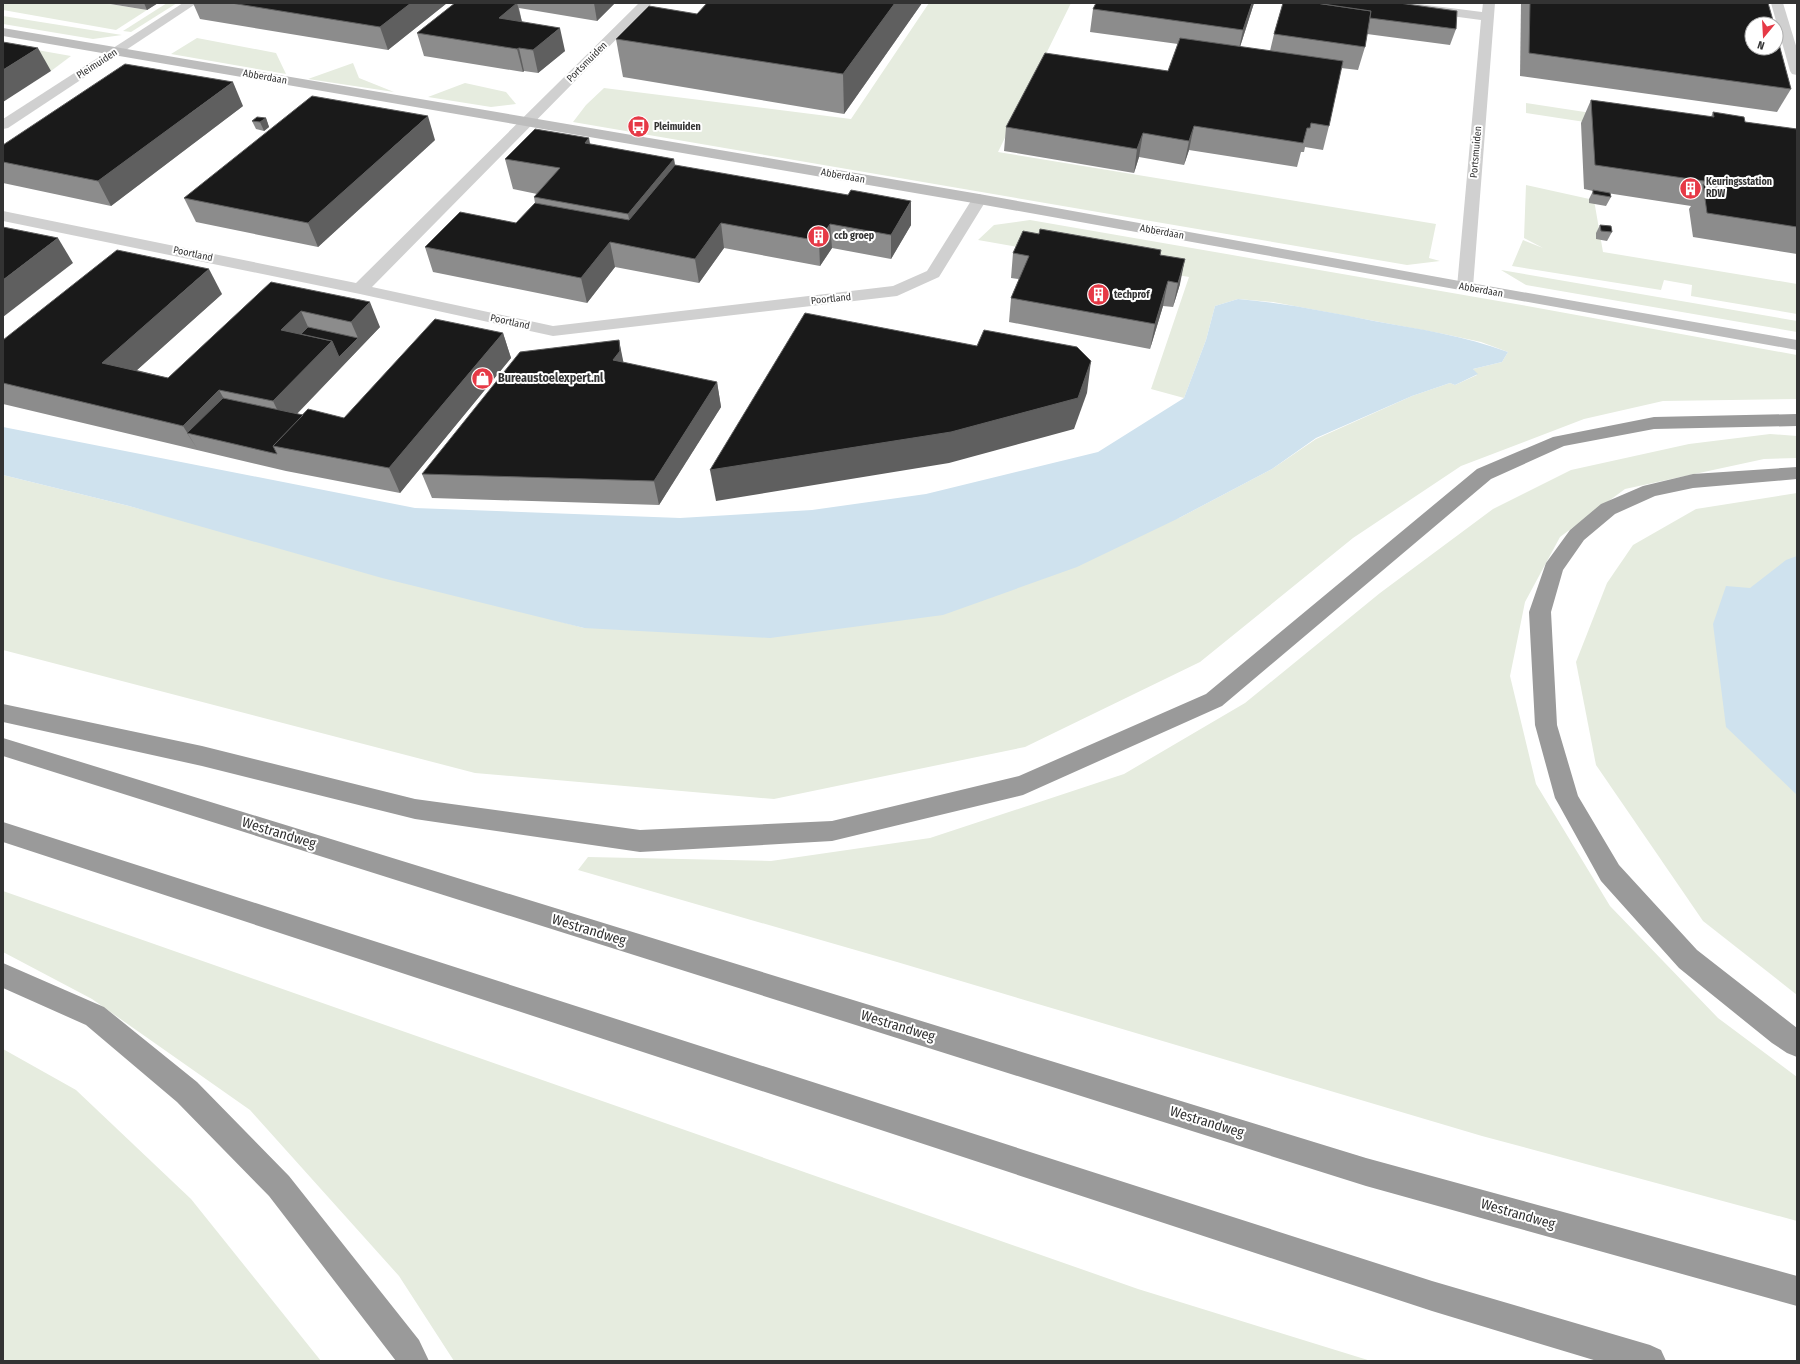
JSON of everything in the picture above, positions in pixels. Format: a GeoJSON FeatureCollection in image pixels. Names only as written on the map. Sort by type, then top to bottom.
{"type":"FeatureCollection","features":[{"type":"Feature","properties":{"kind":"highway"},"geometry":{"type":"LineString","coordinates":[[3,713],[202,756],[415,809],[640,841],[832,831],[1023,784],[1214,700],[1484,474],[1560,441],[1654,423],[1797,420]]}},
{"type":"Feature","properties":{"kind":"highway"},"geometry":{"type":"LineString","coordinates":[[1797,474],[1693,481],[1650,491],[1608,510],[1577,535],[1553,568],[1540,612],[1546,725],[1567,798],[1610,873],[1688,959],[1782,1034],[1797,1044]]}},
{"type":"Feature","properties":{"kind":"highway","name":"Westrandweg"},"geometry":{"type":"LineString","coordinates":[[3,747],[1359,1169],[1797,1291]]}},
{"type":"Feature","properties":{"kind":"highway"},"geometry":{"type":"LineString","coordinates":[[3,832],[1424,1293],[1650,1361]]}},
{"type":"Feature","properties":{"kind":"highway"},"geometry":{"type":"LineString","coordinates":[[3,975],[95,1016],[187,1092],[279,1186],[408,1351],[413,1361]]}},
{"type":"Feature","properties":{"kind":"main road","name":"Abberdaan"},"geometry":{"type":"LineString","coordinates":[[3,32],[979,199],[1465,287],[1797,345]]}},
{"type":"Feature","properties":{"kind":"street","name":"Pleimuiden"},"geometry":{"type":"LineString","coordinates":[[3,125],[191,3]]}},
{"type":"Feature","properties":{"kind":"street","name":"Portsmuiden"},"geometry":{"type":"LineString","coordinates":[[527,122],[646,3]]}},
{"type":"Feature","properties":{"kind":"street","name":"Portsmuiden"},"geometry":{"type":"LineString","coordinates":[[1383,3],[1489,10],[1465,287]]}},
{"type":"Feature","properties":{"kind":"street"},"geometry":{"type":"LineString","coordinates":[[1777,3],[1797,71]]}},
{"type":"Feature","properties":{"kind":"street"},"geometry":{"type":"LineString","coordinates":[[360,288],[527,122]]}},
{"type":"Feature","properties":{"kind":"street","name":"Poortland"},"geometry":{"type":"LineString","coordinates":[[3,216],[360,288],[553,331],[897,291],[933,274],[979,199]]}},
{"type":"Feature","properties":{"kind":"shaded area"},"geometry":{"type":"Polygon","coordinates":[[[3,3],[103,3],[147,10],[116,30],[3,10],[3,3]]]}},
{"type":"Feature","properties":{"kind":"shaded area"},"geometry":{"type":"Polygon","coordinates":[[[167,3],[177,3],[131,32],[123,31],[167,3]]]}},
{"type":"Feature","properties":{"kind":"shaded area"},"geometry":{"type":"Polygon","coordinates":[[[929,3],[1071,3],[998,152],[1436,224],[1429,258],[1440,261],[1407,265],[573,122],[586,105],[604,88],[851,119],[929,3]]]}},
{"type":"Feature","properties":{"kind":"shaded area"},"geometry":{"type":"Polygon","coordinates":[[[3,16],[122,35],[93,39],[3,24],[3,16]]]}},
{"type":"Feature","properties":{"kind":"shaded area"},"geometry":{"type":"Polygon","coordinates":[[[197,38],[276,53],[286,74],[171,54],[197,38]]]}},
{"type":"Feature","properties":{"kind":"shaded area"},"geometry":{"type":"Polygon","coordinates":[[[3,44],[71,56],[51,71],[3,62],[3,44]]]}},
{"type":"Feature","properties":{"kind":"shaded area"},"geometry":{"type":"Polygon","coordinates":[[[353,63],[359,78],[394,92],[308,79],[353,63]]]}},
{"type":"Feature","properties":{"kind":"shaded area"},"geometry":{"type":"Polygon","coordinates":[[[465,83],[506,92],[516,104],[491,107],[428,97],[465,83]]]}},
{"type":"Feature","properties":{"kind":"shaded area"},"geometry":{"type":"Polygon","coordinates":[[[1526,103],[1683,127],[1683,137],[1526,113],[1526,103]]]}},
{"type":"Feature","properties":{"kind":"shaded area"},"geometry":{"type":"Polygon","coordinates":[[[1526,185],[1594,200],[1603,252],[1797,284],[1797,314],[1691,296],[1692,285],[1664,280],[1661,290],[1512,266],[1523,240],[1543,248],[1524,238],[1526,185]]]}},
{"type":"Feature","properties":{"kind":"shaded area"},"geometry":{"type":"Polygon","coordinates":[[[1030,220],[1527,306],[1797,355],[1797,399],[1663,401],[1584,419],[1461,466],[1353,538],[1200,662],[1025,747],[774,799],[475,773],[3,650],[3,475],[129,506],[584,628],[1179,518],[1272,469],[1316,439],[1412,396],[1450,383],[1455,385],[1477,375],[1473,369],[1502,362],[1508,352],[1481,342],[1444,334],[1273,302],[1238,299],[1215,306],[1206,340],[1184,398],[1151,389],[1189,277],[978,240],[994,225],[1030,220]]]}},
{"type":"Feature","properties":{"kind":"shaded area"},"geometry":{"type":"Polygon","coordinates":[[[1501,270],[1797,321],[1797,332],[1526,285],[1501,270]]]}},
{"type":"Feature","properties":{"kind":"shaded area"},"geometry":{"type":"Polygon","coordinates":[[[1770,434],[1797,436],[1797,458],[1764,459],[1625,489],[1560,537],[1525,602],[1510,676],[1536,784],[1610,906],[1718,1018],[1797,1077],[1797,1221],[1482,1136],[897,962],[578,870],[588,857],[771,861],[930,838],[1124,774],[1245,703],[1380,593],[1493,509],[1571,470],[1689,444],[1770,434]]]}},
{"type":"Feature","properties":{"kind":"shaded area"},"geometry":{"type":"Polygon","coordinates":[[[1797,493],[1797,995],[1703,921],[1596,765],[1576,662],[1607,583],[1633,545],[1696,509],[1797,493]]]}},
{"type":"Feature","properties":{"kind":"shaded area"},"geometry":{"type":"Polygon","coordinates":[[[3,891],[1138,1289],[1371,1361],[454,1361],[399,1276],[250,1110],[92,999],[3,952],[3,891]]]}},
{"type":"Feature","properties":{"kind":"shaded area"},"geometry":{"type":"Polygon","coordinates":[[[3,1049],[76,1090],[191,1199],[321,1361],[3,1361],[3,1049]]]}},
{"type":"Feature","properties":{"kind":"water"},"geometry":{"type":"Polygon","coordinates":[[[1238,299],[1306,308],[1425,330],[1459,337],[1508,352],[1502,362],[1473,369],[1478,374],[1455,385],[1450,383],[1412,396],[1316,438],[1272,469],[1179,518],[1077,567],[943,615],[770,638],[584,628],[382,578],[129,506],[3,475],[3,427],[415,508],[680,518],[812,510],[926,494],[1098,452],[1184,398],[1206,340],[1215,306],[1238,299]]]}},
{"type":"Feature","properties":{"kind":"water"},"geometry":{"type":"Polygon","coordinates":[[[1797,556],[1797,795],[1726,727],[1713,624],[1726,586],[1750,588],[1786,560],[1797,556]]]}},
{"type":"Feature","properties":{"kind":"building"},"geometry":{"type":"Polygon","coordinates":[[[231,3],[411,3],[380,27],[231,3]]]}},
{"type":"Feature","properties":{"kind":"building"},"geometry":{"type":"Polygon","coordinates":[[[455,3],[517,3],[499,18],[560,28],[533,50],[517,49],[417,33],[455,3]]]}},
{"type":"Feature","properties":{"kind":"building"},"geometry":{"type":"Polygon","coordinates":[[[707,3],[895,3],[843,74],[616,39],[649,6],[697,14],[707,3]]]}},
{"type":"Feature","properties":{"kind":"building"},"geometry":{"type":"Polygon","coordinates":[[[1096,3],[1252,3],[1243,30],[1093,9],[1096,3]]]}},
{"type":"Feature","properties":{"kind":"building"},"geometry":{"type":"Polygon","coordinates":[[[1283,3],[1316,3],[1371,11],[1365,47],[1274,34],[1283,3]]]}},
{"type":"Feature","properties":{"kind":"building"},"geometry":{"type":"Polygon","coordinates":[[[1316,3],[1399,3],[1457,11],[1456,29],[1370,18],[1371,11],[1316,3]]]}},
{"type":"Feature","properties":{"kind":"building"},"geometry":{"type":"Polygon","coordinates":[[[1530,3],[1768,3],[1772,16],[1744,16],[1744,56],[1782,56],[1791,89],[1529,53],[1530,3]]]}},
{"type":"Feature","properties":{"kind":"building"},"geometry":{"type":"Polygon","coordinates":[[[1180,38],[1343,61],[1329,126],[1311,123],[1310,128],[1307,128],[1303,143],[1194,126],[1189,141],[1143,133],[1137,149],[1006,127],[1045,53],[1168,71],[1180,38]]]}},
{"type":"Feature","properties":{"kind":"building"},"geometry":{"type":"Polygon","coordinates":[[[3,42],[38,48],[3,70],[3,42]]]}},
{"type":"Feature","properties":{"kind":"building"},"geometry":{"type":"Polygon","coordinates":[[[125,64],[233,82],[98,181],[3,162],[3,145],[125,64]]]}},
{"type":"Feature","properties":{"kind":"building"},"geometry":{"type":"Polygon","coordinates":[[[312,96],[428,116],[308,223],[184,198],[312,96]]]}},
{"type":"Feature","properties":{"kind":"building","name":"Keuringsstation RDW"},"geometry":{"type":"Polygon","coordinates":[[[1591,100],[1714,117],[1713,112],[1744,117],[1745,122],[1797,129],[1797,227],[1707,213],[1703,184],[1705,185],[1704,181],[1595,165],[1591,100]]]}},
{"type":"Feature","properties":{"kind":"building"},"geometry":{"type":"Polygon","coordinates":[[[257,117],[266,118],[260,122],[252,121],[257,117]]]}},
{"type":"Feature","properties":{"kind":"building"},"geometry":{"type":"Polygon","coordinates":[[[535,129],[589,138],[585,143],[674,159],[628,214],[534,197],[560,168],[505,159],[535,129]]]}},
{"type":"Feature","properties":{"kind":"building"},"geometry":{"type":"Polygon","coordinates":[[[675,165],[848,195],[851,190],[911,201],[891,235],[830,224],[819,241],[721,223],[695,259],[610,242],[581,278],[425,247],[460,212],[516,223],[535,203],[629,220],[675,165]]]}},
{"type":"Feature","properties":{"kind":"building"},"geometry":{"type":"Polygon","coordinates":[[[1593,190],[1610,193],[1611,197],[1593,194],[1593,190]]]}},
{"type":"Feature","properties":{"kind":"building"},"geometry":{"type":"Polygon","coordinates":[[[1600,225],[1611,226],[1612,232],[1601,231],[1600,225]]]}},
{"type":"Feature","properties":{"kind":"building"},"geometry":{"type":"Polygon","coordinates":[[[3,227],[58,238],[3,280],[3,227]]]}},
{"type":"Feature","properties":{"kind":"building","name":"techprof"},"geometry":{"type":"Polygon","coordinates":[[[1040,229],[1161,250],[1160,255],[1185,259],[1178,283],[1168,281],[1155,324],[1011,298],[1029,256],[1013,253],[1023,231],[1039,234],[1040,229]]]}},
{"type":"Feature","properties":{"kind":"building"},"geometry":{"type":"Polygon","coordinates":[[[117,250],[209,269],[102,363],[168,378],[271,282],[370,302],[351,322],[301,311],[281,330],[332,341],[273,401],[219,390],[183,426],[3,383],[3,340],[117,250]]]}},
{"type":"Feature","properties":{"kind":"building"},"geometry":{"type":"Polygon","coordinates":[[[805,313],[977,346],[984,330],[1077,347],[1091,361],[1078,398],[951,432],[710,470],[805,313]]]}},
{"type":"Feature","properties":{"kind":"building"},"geometry":{"type":"Polygon","coordinates":[[[435,319],[503,333],[389,468],[273,446],[308,409],[344,418],[435,319]]]}},
{"type":"Feature","properties":{"kind":"building"},"geometry":{"type":"Polygon","coordinates":[[[308,327],[358,338],[339,357],[332,341],[301,334],[308,327]]]}},
{"type":"Feature","properties":{"kind":"building"},"geometry":{"type":"Polygon","coordinates":[[[619,340],[620,351],[613,360],[717,382],[654,481],[422,474],[520,352],[619,340]]]}},
{"type":"Feature","properties":{"kind":"building"},"geometry":{"type":"Polygon","coordinates":[[[223,398],[303,415],[273,446],[277,454],[187,433],[223,398]]]}},
{"type":"Feature","properties":{"kind":"place","name":"Pleimuiden"},"geometry":{"type":"Point","coordinates":[639,127]}},
{"type":"Feature","properties":{"kind":"place","name":"Keuringsstation RDW"},"geometry":{"type":"Point","coordinates":[1690,188]}},
{"type":"Feature","properties":{"kind":"place","name":"ccb groep"},"geometry":{"type":"Point","coordinates":[819,236]}},
{"type":"Feature","properties":{"kind":"place","name":"techprof"},"geometry":{"type":"Point","coordinates":[1099,295]}},
{"type":"Feature","properties":{"kind":"place","name":"Bureaustoelexpert.nl"},"geometry":{"type":"Point","coordinates":[482,378]}}]}
